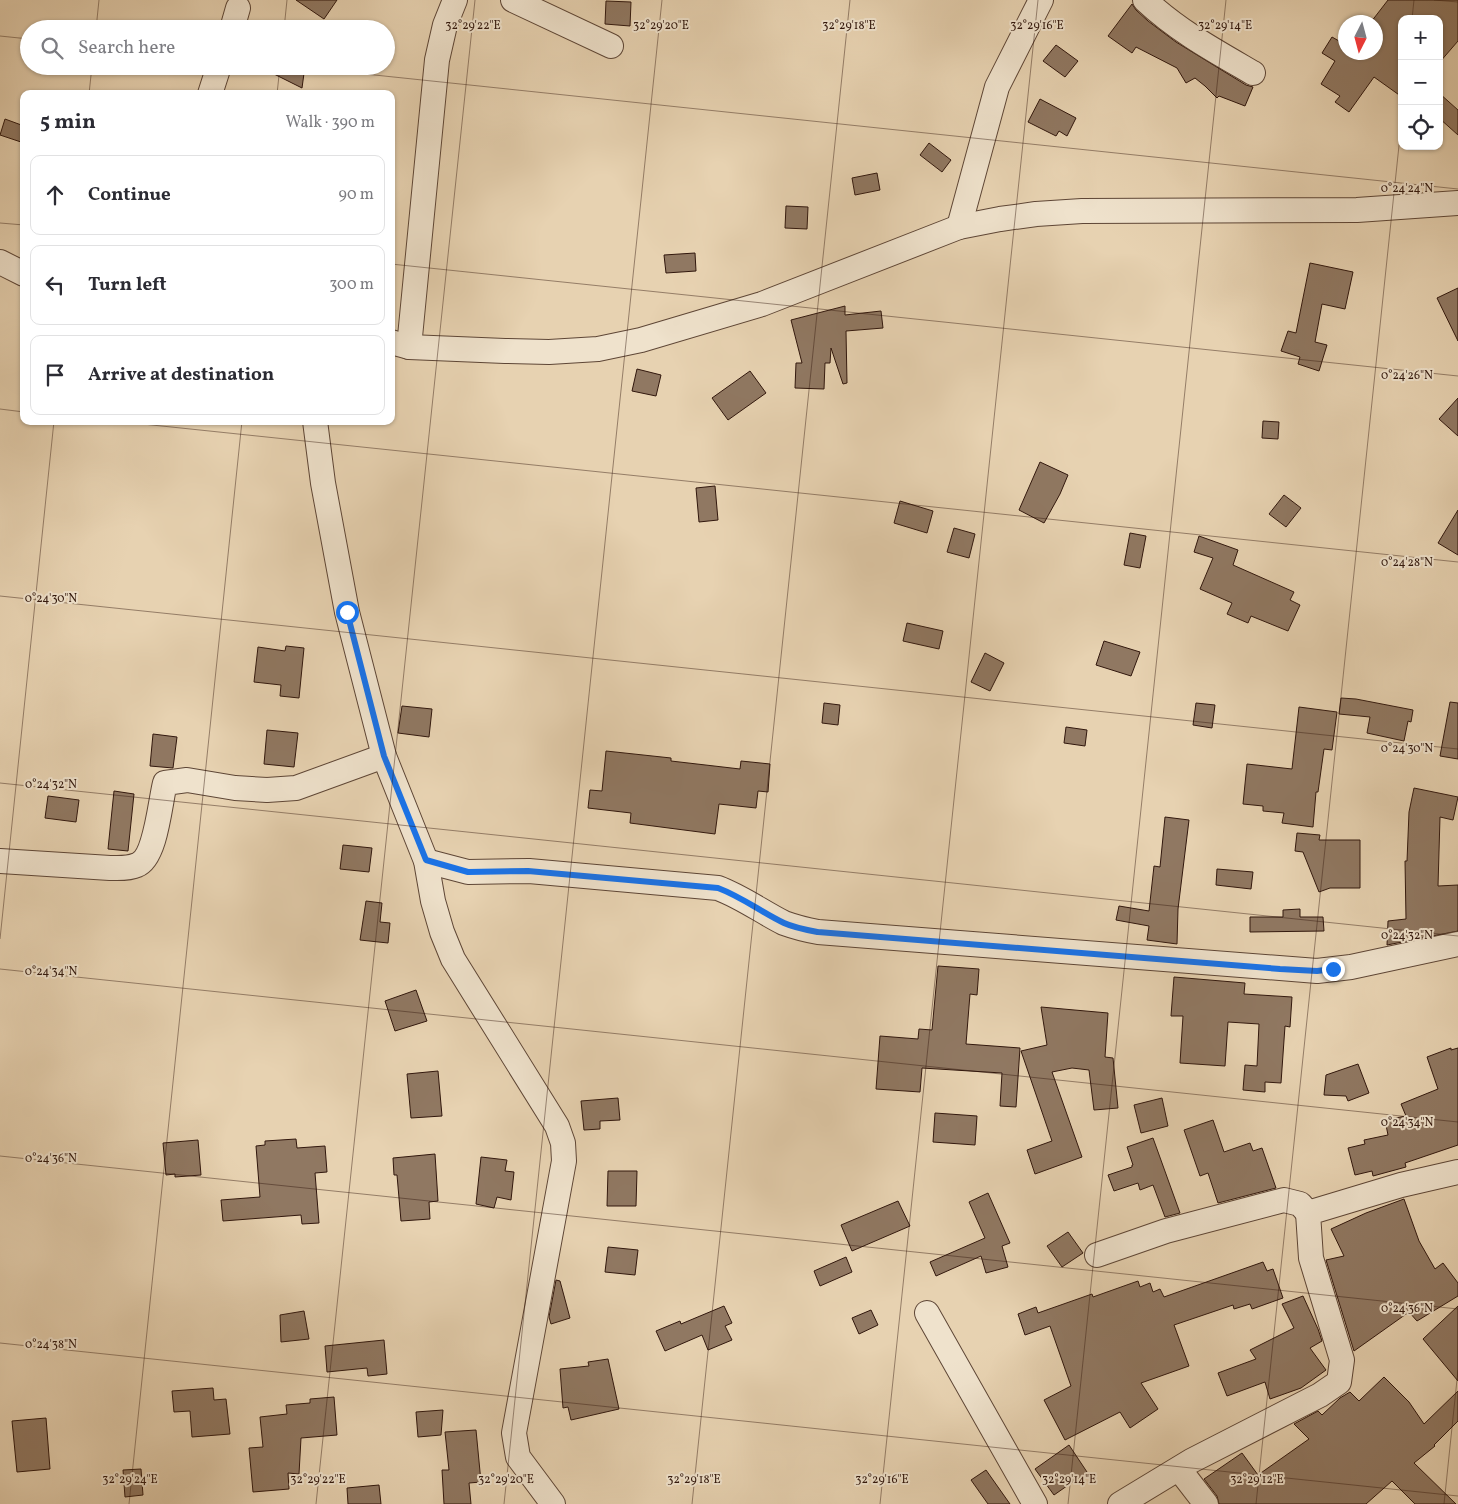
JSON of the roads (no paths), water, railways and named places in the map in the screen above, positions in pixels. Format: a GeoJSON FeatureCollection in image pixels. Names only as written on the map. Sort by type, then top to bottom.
{"type":"FeatureCollection","features":[{"type":"Feature","properties":{"kind":"street"},"geometry":{"type":"LineString","coordinates":[[455,0],[445,25],[437,60],[400,345],[549,352],[598,349],[641,340],[762,304],[959,227],[1036,214],[1082,210],[1357,210],[1458,203]]}},
{"type":"Feature","properties":{"kind":"street"},"geometry":{"type":"LineString","coordinates":[[514,0],[611,46]]}},
{"type":"Feature","properties":{"kind":"street"},"geometry":{"type":"LineString","coordinates":[[959,227],[997,87],[1041,0]]}},
{"type":"Feature","properties":{"kind":"street"},"geometry":{"type":"LineString","coordinates":[[1145,0],[1161,15],[1193,39],[1253,73]]}},
{"type":"Feature","properties":{"kind":"street"},"geometry":{"type":"LineString","coordinates":[[211,90],[216,75]]}},
{"type":"Feature","properties":{"kind":"street"},"geometry":{"type":"LineString","coordinates":[[0,262],[20,272]]}},
{"type":"Feature","properties":{"kind":"street"},"geometry":{"type":"LineString","coordinates":[[316,425],[325,492],[347,612],[384,756],[426,860],[433,901],[442,932],[453,959],[557,1126],[562,1143],[564,1161],[514,1433],[518,1457],[553,1504]]}},
{"type":"Feature","properties":{"kind":"street"},"geometry":{"type":"LineString","coordinates":[[0,861],[110,868],[126,868],[139,865],[146,858],[157,827],[160,799],[165,783],[187,780],[235,788],[267,790],[296,788],[384,756]]}},
{"type":"Feature","properties":{"kind":"street"},"geometry":{"type":"LineString","coordinates":[[426,860],[468,872],[528,871],[718,888],[736,895],[784,922],[799,928],[838,933],[1317,971],[1458,944]]}},
{"type":"Feature","properties":{"kind":"street"},"geometry":{"type":"LineString","coordinates":[[1308,1213],[1401,1185],[1458,1172]]}},
{"type":"Feature","properties":{"kind":"street"},"geometry":{"type":"LineString","coordinates":[[1097,1255],[1166,1231],[1284,1200],[1300,1204],[1308,1213],[1310,1258],[1342,1360],[1339,1382],[1320,1395],[1179,1469],[1120,1504]]}},
{"type":"Feature","properties":{"kind":"street"},"geometry":{"type":"LineString","coordinates":[[927,1313],[1035,1504]]}},
{"type":"Feature","properties":{"kind":"street"},"geometry":{"type":"LineString","coordinates":[[1179,1469],[1206,1504]]}}]}
